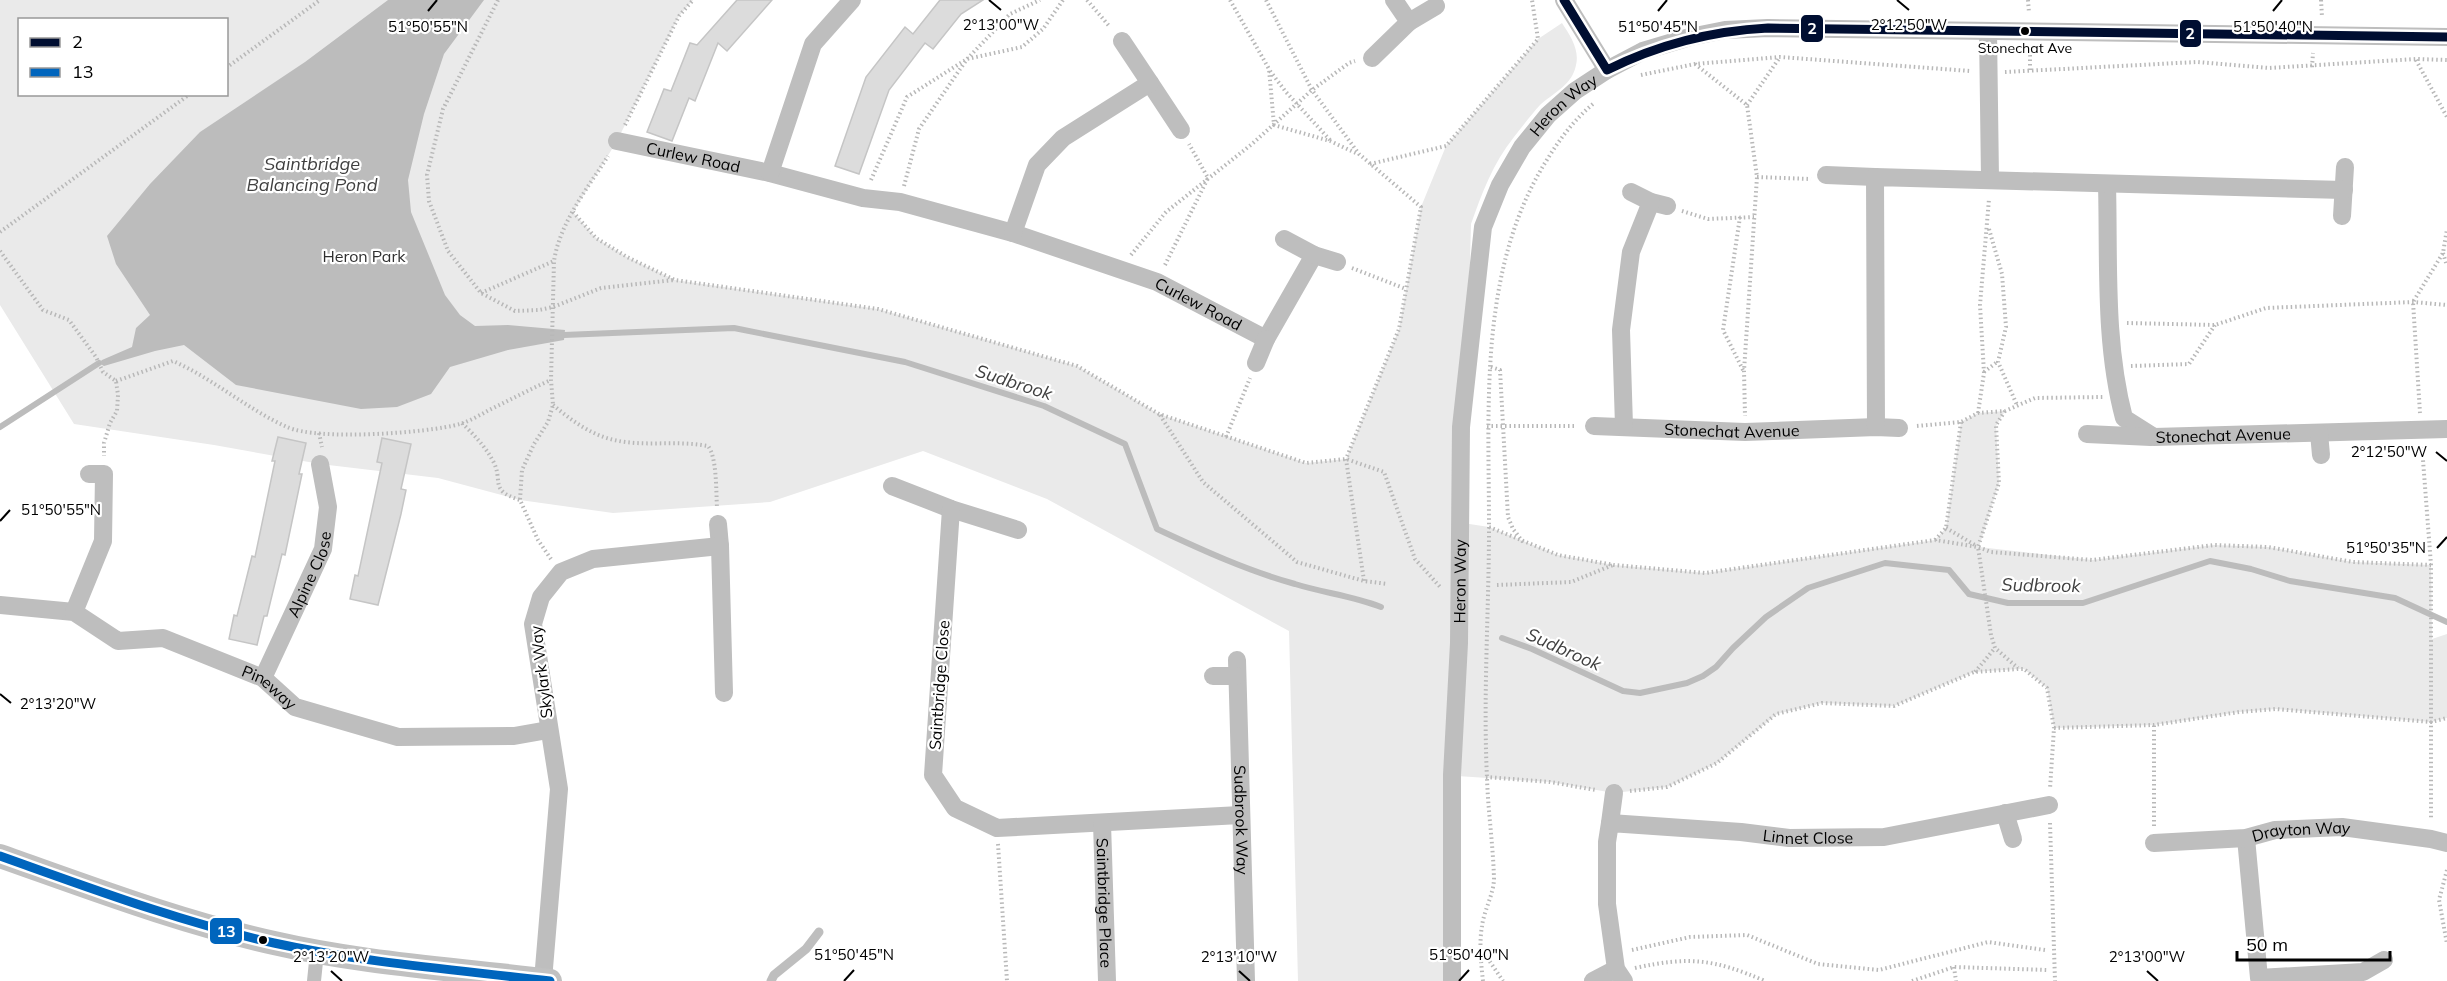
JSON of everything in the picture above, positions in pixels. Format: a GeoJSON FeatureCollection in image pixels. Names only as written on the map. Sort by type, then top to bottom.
{"type":"FeatureCollection","features":[{"type":"Feature","properties":{"kind":"main road"},"geometry":{"type":"LineString","coordinates":[[0,856],[176,918],[275,944],[444,975],[547,981]]}},
{"type":"Feature","properties":{"kind":"street"},"geometry":{"type":"LineString","coordinates":[[770,173],[813,44],[852,0]]}},
{"type":"Feature","properties":{"kind":"street"},"geometry":{"type":"LineString","coordinates":[[1394,0],[1409,22]]}},
{"type":"Feature","properties":{"kind":"street"},"geometry":{"type":"LineString","coordinates":[[1564,0],[1607,70]]}},
{"type":"Feature","properties":{"kind":"street"},"geometry":{"type":"LineString","coordinates":[[1372,58],[1409,22],[1436,6]]}},
{"type":"Feature","properties":{"kind":"street","name":"Heron Way"},"geometry":{"type":"LineString","coordinates":[[1452,981],[1452,775],[1460,611],[1461,427],[1483,227],[1500,185],[1522,147],[1548,115],[1575,91],[1607,70],[1643,51],[1690,37],[1725,30],[1768,28],[2447,37]]}},
{"type":"Feature","properties":{"kind":"street"},"geometry":{"type":"LineString","coordinates":[[1988,31],[1990,178]]}},
{"type":"Feature","properties":{"kind":"street"},"geometry":{"type":"LineString","coordinates":[[1122,41],[1181,130]]}},
{"type":"Feature","properties":{"kind":"street"},"geometry":{"type":"LineString","coordinates":[[1013,233],[1037,165],[1063,138],[1150,83]]}},
{"type":"Feature","properties":{"kind":"street","name":"Curlew Road"},"geometry":{"type":"LineString","coordinates":[[617,141],[770,173],[864,198],[900,202],[1013,233],[1157,282],[1266,339]]}},
{"type":"Feature","properties":{"kind":"street"},"geometry":{"type":"LineString","coordinates":[[2342,216],[2345,167]]}},
{"type":"Feature","properties":{"kind":"street"},"geometry":{"type":"LineString","coordinates":[[1826,175],[2344,190]]}},
{"type":"Feature","properties":{"kind":"street"},"geometry":{"type":"LineString","coordinates":[[1875,177],[1876,427]]}},
{"type":"Feature","properties":{"kind":"street","name":"Stonechat Avenue"},"geometry":{"type":"LineString","coordinates":[[2107,184],[2111,322],[2119,398],[2124,418],[2154,437],[2319,433],[2387,422],[2420,429],[2447,429]]}},
{"type":"Feature","properties":{"kind":"street"},"geometry":{"type":"LineString","coordinates":[[1624,426],[1621,330],[1631,252],[1659,204],[1631,192]]}},
{"type":"Feature","properties":{"kind":"street"},"geometry":{"type":"LineString","coordinates":[[1284,240],[1314,255],[1337,262]]}},
{"type":"Feature","properties":{"kind":"street"},"geometry":{"type":"LineString","coordinates":[[1256,363],[1266,339],[1314,255]]}},
{"type":"Feature","properties":{"kind":"street","name":"Stonechat Avenue"},"geometry":{"type":"LineString","coordinates":[[1594,426],[1745,432],[1899,428]]}},
{"type":"Feature","properties":{"kind":"street"},"geometry":{"type":"LineString","coordinates":[[2319,433],[2321,455]]}},
{"type":"Feature","properties":{"kind":"street"},"geometry":{"type":"LineString","coordinates":[[2087,434],[2154,437]]}},
{"type":"Feature","properties":{"kind":"street","name":"Alpine Close"},"geometry":{"type":"LineString","coordinates":[[263,678],[323,549],[328,507],[320,464]]}},
{"type":"Feature","properties":{"kind":"street"},"geometry":{"type":"LineString","coordinates":[[74,612],[104,541],[97,474]]}},
{"type":"Feature","properties":{"kind":"street"},"geometry":{"type":"LineString","coordinates":[[892,486],[951,509],[1018,530]]}},
{"type":"Feature","properties":{"kind":"street","name":"Saintbridge Close"},"geometry":{"type":"LineString","coordinates":[[951,509],[933,775],[955,808],[997,828],[1240,815]]}},
{"type":"Feature","properties":{"kind":"street"},"geometry":{"type":"LineString","coordinates":[[718,524],[724,693]]}},
{"type":"Feature","properties":{"kind":"street","name":"Skylark Way"},"geometry":{"type":"LineString","coordinates":[[547,981],[559,789],[533,624],[541,597],[561,572],[593,559],[720,546]]}},
{"type":"Feature","properties":{"kind":"street","name":"Pineway"},"geometry":{"type":"LineString","coordinates":[[0,605],[74,612],[118,641],[163,638],[263,678],[295,707],[398,737],[514,736],[548,730]]}},
{"type":"Feature","properties":{"kind":"street","name":"Sudbrook Way"},"geometry":{"type":"LineString","coordinates":[[1214,676],[1237,668],[1246,981]]}},
{"type":"Feature","properties":{"kind":"street"},"geometry":{"type":"LineString","coordinates":[[1593,981],[1621,968],[1607,904],[1607,842],[1614,793]]}},
{"type":"Feature","properties":{"kind":"street","name":"Linnet Close"},"geometry":{"type":"LineString","coordinates":[[1610,823],[1741,832],[1789,838],[1884,837],[2049,805]]}},
{"type":"Feature","properties":{"kind":"street"},"geometry":{"type":"LineString","coordinates":[[2005,813],[2013,839]]}},
{"type":"Feature","properties":{"kind":"street","name":"Saintbridge Place"},"geometry":{"type":"LineString","coordinates":[[1101,823],[1107,981]]}},
{"type":"Feature","properties":{"kind":"street","name":"Drayton Way"},"geometry":{"type":"LineString","coordinates":[[2154,843],[2246,838],[2275,830],[2342,826],[2439,841]]}},
{"type":"Feature","properties":{"kind":"street"},"geometry":{"type":"LineString","coordinates":[[2246,838],[2255,979],[2363,972],[2384,960]]}},
{"type":"Feature","properties":{"kind":"street"},"geometry":{"type":"LineString","coordinates":[[314,981],[317,952]]}},
{"type":"Feature","properties":{"kind":"lane"},"geometry":{"type":"LineString","coordinates":[[771,981],[774,975],[806,949],[819,932]]}},
{"type":"Feature","properties":{"kind":"path"},"geometry":{"type":"LineString","coordinates":[[228,67],[320,0]]}},
{"type":"Feature","properties":{"kind":"path"},"geometry":{"type":"LineString","coordinates":[[498,0],[443,109],[427,175],[429,201],[448,251],[481,293],[515,310],[539,310],[553,307],[601,288],[675,280],[878,309],[1077,366],[1159,414],[1306,463],[1346,459],[1384,472],[1416,559],[1460,611]]}},
{"type":"Feature","properties":{"kind":"path"},"geometry":{"type":"LineString","coordinates":[[561,572],[538,540],[520,500],[522,470],[534,444],[548,422],[554,405],[551,380],[554,261],[557,245],[573,212],[617,141],[679,16],[693,0]]}},
{"type":"Feature","properties":{"kind":"path"},"geometry":{"type":"LineString","coordinates":[[900,202],[920,129],[967,59],[1010,14],[1040,0]]}},
{"type":"Feature","properties":{"kind":"path"},"geometry":{"type":"LineString","coordinates":[[864,198],[907,97],[967,59],[1022,47],[1043,29],[1063,0]]}},
{"type":"Feature","properties":{"kind":"path"},"geometry":{"type":"LineString","coordinates":[[1087,0],[1122,41]]}},
{"type":"Feature","properties":{"kind":"path"},"geometry":{"type":"LineString","coordinates":[[1230,0],[1269,69],[1286,92],[1330,141]]}},
{"type":"Feature","properties":{"kind":"path"},"geometry":{"type":"LineString","coordinates":[[1266,0],[1312,90],[1359,154],[1421,207],[1399,329],[1346,459],[1364,581]]}},
{"type":"Feature","properties":{"kind":"path"},"geometry":{"type":"LineString","coordinates":[[1370,164],[1446,146],[1538,39],[1532,0]]}},
{"type":"Feature","properties":{"kind":"path"},"geometry":{"type":"LineString","coordinates":[[1747,105],[1780,57]]}},
{"type":"Feature","properties":{"kind":"path"},"geometry":{"type":"LineString","coordinates":[[1638,75],[1695,64],[1780,57],[1989,73],[2197,62],[2269,68],[2416,59],[2447,60]]}},
{"type":"Feature","properties":{"kind":"path"},"geometry":{"type":"LineString","coordinates":[[1119,270],[1166,212],[1274,125],[1297,102],[1349,63],[1372,58]]}},
{"type":"Feature","properties":{"kind":"path"},"geometry":{"type":"LineString","coordinates":[[2416,59],[2447,117]]}},
{"type":"Feature","properties":{"kind":"path"},"geometry":{"type":"LineString","coordinates":[[1695,64],[1747,105],[1758,177],[1743,371],[1745,432]]}},
{"type":"Feature","properties":{"kind":"path"},"geometry":{"type":"LineString","coordinates":[[1269,69],[1274,125]]}},
{"type":"Feature","properties":{"kind":"path"},"geometry":{"type":"LineString","coordinates":[[0,232],[187,96]]}},
{"type":"Feature","properties":{"kind":"path"},"geometry":{"type":"LineString","coordinates":[[1483,981],[1482,927],[1494,882],[1486,777],[1489,527],[1487,426],[1496,306],[1504,258],[1514,223],[1526,195],[1555,147],[1579,116],[1600,98]]}},
{"type":"Feature","properties":{"kind":"path"},"geometry":{"type":"LineString","coordinates":[[1274,125],[1330,141],[1359,154]]}},
{"type":"Feature","properties":{"kind":"path"},"geometry":{"type":"LineString","coordinates":[[1181,130],[1208,178]]}},
{"type":"Feature","properties":{"kind":"path"},"geometry":{"type":"LineString","coordinates":[[1758,177],[1819,180],[1826,175]]}},
{"type":"Feature","properties":{"kind":"path"},"geometry":{"type":"LineString","coordinates":[[1157,282],[1208,178]]}},
{"type":"Feature","properties":{"kind":"path"},"geometry":{"type":"LineString","coordinates":[[1978,413],[1984,373],[1980,305],[1990,178]]}},
{"type":"Feature","properties":{"kind":"path"},"geometry":{"type":"LineString","coordinates":[[1659,204],[1708,219],[1754,217]]}},
{"type":"Feature","properties":{"kind":"path"},"geometry":{"type":"LineString","coordinates":[[573,212],[596,238],[627,257],[675,280]]}},
{"type":"Feature","properties":{"kind":"path"},"geometry":{"type":"LineString","coordinates":[[1740,217],[1724,330],[1743,371]]}},
{"type":"Feature","properties":{"kind":"path"},"geometry":{"type":"LineString","coordinates":[[1988,226],[2002,274],[2006,327],[1998,362],[2017,405]]}},
{"type":"Feature","properties":{"kind":"path"},"geometry":{"type":"LineString","coordinates":[[2413,302],[2443,253],[2447,229]]}},
{"type":"Feature","properties":{"kind":"path"},"geometry":{"type":"LineString","coordinates":[[0,251],[43,310],[69,320],[96,357],[103,372],[116,381],[117,411],[110,423],[97,474]]}},
{"type":"Feature","properties":{"kind":"path"},"geometry":{"type":"LineString","coordinates":[[2443,253],[2447,266]]}},
{"type":"Feature","properties":{"kind":"path"},"geometry":{"type":"LineString","coordinates":[[481,293],[554,261]]}},
{"type":"Feature","properties":{"kind":"path"},"geometry":{"type":"LineString","coordinates":[[1337,262],[1406,290]]}},
{"type":"Feature","properties":{"kind":"path"},"geometry":{"type":"LineString","coordinates":[[2111,322],[2215,325],[2266,308],[2413,302],[2447,305]]}},
{"type":"Feature","properties":{"kind":"path"},"geometry":{"type":"LineString","coordinates":[[2115,366],[2189,364],[2215,325]]}},
{"type":"Feature","properties":{"kind":"path"},"geometry":{"type":"LineString","coordinates":[[116,381],[173,361],[236,400],[290,429],[320,433],[368,434],[434,430],[462,423],[551,380]]}},
{"type":"Feature","properties":{"kind":"path"},"geometry":{"type":"LineString","coordinates":[[1984,373],[1998,362]]}},
{"type":"Feature","properties":{"kind":"path"},"geometry":{"type":"LineString","coordinates":[[1226,437],[1256,363]]}},
{"type":"Feature","properties":{"kind":"path"},"geometry":{"type":"LineString","coordinates":[[1491,367],[1500,370],[1508,517],[1513,529],[1526,544]]}},
{"type":"Feature","properties":{"kind":"path"},"geometry":{"type":"LineString","coordinates":[[1899,428],[1961,422],[1978,413],[2005,411],[2035,398],[2085,396],[2119,398]]}},
{"type":"Feature","properties":{"kind":"path"},"geometry":{"type":"LineString","coordinates":[[554,405],[569,419],[588,430],[614,440],[708,446],[713,458],[718,524]]}},
{"type":"Feature","properties":{"kind":"path"},"geometry":{"type":"LineString","coordinates":[[2005,411],[1995,425],[1998,483],[1978,547],[1995,648],[2018,669]]}},
{"type":"Feature","properties":{"kind":"path"},"geometry":{"type":"LineString","coordinates":[[1159,414],[1203,482],[1297,562],[1364,581],[1388,584]]}},
{"type":"Feature","properties":{"kind":"path"},"geometry":{"type":"LineString","coordinates":[[1935,540],[1946,528],[1961,422]]}},
{"type":"Feature","properties":{"kind":"path"},"geometry":{"type":"LineString","coordinates":[[462,423],[483,445],[495,464],[496,483],[506,496],[520,500]]}},
{"type":"Feature","properties":{"kind":"path"},"geometry":{"type":"LineString","coordinates":[[1487,426],[1594,426]]}},
{"type":"Feature","properties":{"kind":"path"},"geometry":{"type":"LineString","coordinates":[[1489,527],[1526,544],[1558,555],[1614,565],[1705,573],[1935,540],[1978,547]]}},
{"type":"Feature","properties":{"kind":"path"},"geometry":{"type":"LineString","coordinates":[[1946,528],[1991,552],[2092,560],[2214,545],[2268,547],[2353,562],[2431,565],[2431,722],[2439,841]]}},
{"type":"Feature","properties":{"kind":"path"},"geometry":{"type":"LineString","coordinates":[[1497,585],[1571,582],[1614,565]]}},
{"type":"Feature","properties":{"kind":"path"},"geometry":{"type":"LineString","coordinates":[[1974,672],[1995,648]]}},
{"type":"Feature","properties":{"kind":"path"},"geometry":{"type":"LineString","coordinates":[[1486,777],[1550,782],[1614,793],[1667,786],[1717,763],[1776,714],[1822,703],[1894,706],[1974,672],[2024,669],[2047,688],[2054,728],[2049,805],[2055,981]]}},
{"type":"Feature","properties":{"kind":"path"},"geometry":{"type":"LineString","coordinates":[[2054,728],[2154,725],[2239,712],[2276,709],[2431,722],[2447,718]]}},
{"type":"Feature","properties":{"kind":"path"},"geometry":{"type":"LineString","coordinates":[[2154,725],[2154,843]]}},
{"type":"Feature","properties":{"kind":"path"},"geometry":{"type":"LineString","coordinates":[[997,828],[1007,981]]}},
{"type":"Feature","properties":{"kind":"path"},"geometry":{"type":"LineString","coordinates":[[2447,870],[2439,900],[2447,944]]}},
{"type":"Feature","properties":{"kind":"path"},"geometry":{"type":"LineString","coordinates":[[1621,968],[1654,947],[1690,937],[1747,935],[1818,964],[1879,970],[1988,942],[2046,950]]}},
{"type":"Feature","properties":{"kind":"path"},"geometry":{"type":"LineString","coordinates":[[1482,950],[1503,981]]}},
{"type":"Feature","properties":{"kind":"path"},"geometry":{"type":"LineString","coordinates":[[1621,968],[1688,959],[1732,967],[1765,981]]}},
{"type":"Feature","properties":{"kind":"path"},"geometry":{"type":"LineString","coordinates":[[1912,981],[1954,967],[2048,970]]}},
{"type":"Feature","properties":{"kind":"path"},"geometry":{"type":"LineString","coordinates":[[1954,967],[1956,981]]}},
{"type":"Feature","properties":{"kind":"green space","name":"Heron Park"},"geometry":{"type":"Polygon","coordinates":[[[0,0],[693,0],[679,16],[617,141],[573,212],[596,238],[627,257],[675,280],[878,309],[1077,366],[1159,414],[1306,463],[1346,459],[1399,329],[1421,207],[1446,146],[1538,39],[1562,23],[1576,50],[1577,62],[1573,75],[1565,85],[1540,105],[1500,157],[1471,224],[1463,523],[1489,527],[1558,555],[1614,565],[1705,573],[1935,540],[1946,528],[1961,422],[1978,413],[2005,411],[1996,426],[1999,483],[1979,547],[2092,560],[2214,545],[2268,547],[2353,562],[2431,565],[2432,639],[2447,634],[2447,718],[2431,722],[2276,709],[2239,712],[2154,725],[2054,728],[2047,688],[2024,669],[2018,669],[1974,672],[1894,706],[1822,703],[1777,714],[1717,763],[1667,787],[1614,793],[1550,782],[1457,776],[1453,981],[1298,981],[1289,631],[1047,499],[923,451],[770,502],[613,513],[520,500],[438,478],[320,464],[74,424],[0,305],[0,0]]]}},
{"type":"Feature","properties":{"kind":"water","name":"Saintbridge Balancing Pond"},"geometry":{"type":"Polygon","coordinates":[[[388,0],[484,0],[444,54],[424,114],[408,180],[411,212],[445,295],[460,315],[475,326],[508,325],[565,330],[564,340],[508,350],[450,367],[431,394],[397,407],[361,409],[236,385],[184,345],[104,366],[99,363],[132,347],[136,328],[150,315],[116,264],[107,236],[150,184],[200,132],[305,62],[388,0]]]}},
{"type":"Feature","properties":{"kind":"building"},"geometry":{"type":"Polygon","coordinates":[[[737,0],[772,0],[727,51],[718,43],[695,101],[689,98],[672,141],[647,132],[664,89],[671,91],[690,43],[697,45],[737,0]]]}},
{"type":"Feature","properties":{"kind":"building"},"geometry":{"type":"Polygon","coordinates":[[[940,0],[983,0],[961,14],[933,49],[925,43],[889,90],[859,174],[835,166],[866,77],[905,27],[913,34],[940,0]]]}},
{"type":"Feature","properties":{"kind":"building"},"geometry":{"type":"Polygon","coordinates":[[[278,437],[306,443],[285,555],[282,554],[267,616],[264,616],[257,645],[229,639],[252,556],[255,557],[278,437]]]}},
{"type":"Feature","properties":{"kind":"building"},"geometry":{"type":"Polygon","coordinates":[[[382,438],[411,444],[401,489],[406,490],[378,605],[350,599],[355,575],[358,576],[382,463],[377,462],[382,438]]]}},
{"type":"Feature","properties":{"kind":"waterway","name":"Sudbrook"},"geometry":{"type":"LineString","coordinates":[[564,335],[734,328],[905,362],[1044,406],[1125,444],[1157,529],[1260,573],[1381,607]]}},
{"type":"Feature","properties":{"kind":"waterway","name":"Sudbrook"},"geometry":{"type":"LineString","coordinates":[[0,427],[99,363]]}},
{"type":"Feature","properties":{"kind":"waterway","name":"Sudbrook"},"geometry":{"type":"LineString","coordinates":[[1502,638],[1532,649],[1623,691],[1640,693],[1687,683],[1703,676],[1716,667],[1766,617],[1808,588],[1885,563],[1949,570],[1969,594],[2008,603],[2083,603],[2210,561],[2251,569],[2290,581],[2395,598],[2447,622]]}},
{"type":"Feature","properties":{"kind":"transit line","name":"2"},"geometry":{"type":"LineString","coordinates":[[1564,0],[1607,70]]}},
{"type":"Feature","properties":{"kind":"transit line","name":"2"},"geometry":{"type":"LineString","coordinates":[[1607,70],[1646,53],[1685,40],[1726,32],[1768,28],[2447,37]]}},
{"type":"Feature","properties":{"kind":"transit line","name":"13"},"geometry":{"type":"LineString","coordinates":[[0,856],[170,915],[274,943],[377,961],[550,981]]}},
{"type":"Feature","properties":{"kind":"place","name":"Stonechat Ave"},"geometry":{"type":"Point","coordinates":[2025,31]}}]}
